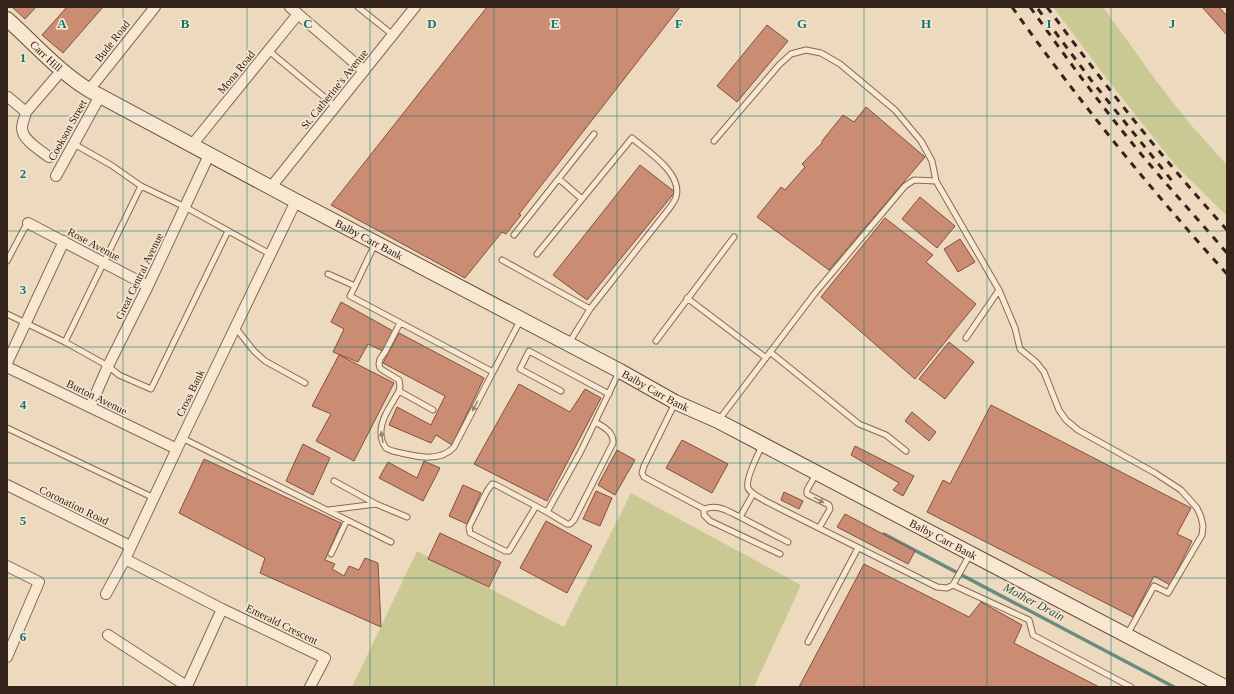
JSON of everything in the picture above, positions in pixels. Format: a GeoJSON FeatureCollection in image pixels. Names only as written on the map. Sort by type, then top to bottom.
{"type":"FeatureCollection","features":[{"type":"Feature","properties":{"kind":"street","name":"Bude Road"},"geometry":{"type":"LineString","coordinates":[[94,93],[155,7]]}},
{"type":"Feature","properties":{"kind":"street"},"geometry":{"type":"LineString","coordinates":[[290,7],[364,71]]}},
{"type":"Feature","properties":{"kind":"street","name":"St. Catherine's Avenue"},"geometry":{"type":"LineString","coordinates":[[271,187],[415,7]]}},
{"type":"Feature","properties":{"kind":"street","name":"Mona Road"},"geometry":{"type":"LineString","coordinates":[[192,145],[298,14]]}},
{"type":"Feature","properties":{"kind":"street","name":"Carr Hill"},"geometry":{"type":"LineString","coordinates":[[7,19],[76,82],[94,93]]}},
{"type":"Feature","properties":{"kind":"street"},"geometry":{"type":"LineString","coordinates":[[49,157],[31,143],[24,134],[22,127],[26,112],[62,70]]}},
{"type":"Feature","properties":{"kind":"street","name":"Cookson Street"},"geometry":{"type":"LineString","coordinates":[[56,176],[74,144],[94,93]]}},
{"type":"Feature","properties":{"kind":"street","name":"Balby Carr Bank"},"geometry":{"type":"LineString","coordinates":[[94,93],[375,243],[620,371],[675,402],[718,421],[1220,686]]}},
{"type":"Feature","properties":{"kind":"street"},"geometry":{"type":"LineString","coordinates":[[8,97],[26,112]]}},
{"type":"Feature","properties":{"kind":"street","name":"Great Central Avenue"},"geometry":{"type":"LineString","coordinates":[[90,407],[209,154]]}},
{"type":"Feature","properties":{"kind":"street","name":"Cross Bank"},"geometry":{"type":"LineString","coordinates":[[106,594],[125,559],[296,201]]}},
{"type":"Feature","properties":{"kind":"street","name":"Rose Avenue"},"geometry":{"type":"LineString","coordinates":[[28,223],[148,286]]}},
{"type":"Feature","properties":{"kind":"street"},"geometry":{"type":"LineString","coordinates":[[7,362],[64,241]]}},
{"type":"Feature","properties":{"kind":"street","name":"Burton Avenue"},"geometry":{"type":"LineString","coordinates":[[7,367],[177,449]]}},
{"type":"Feature","properties":{"kind":"street","name":"Coronation Road"},"geometry":{"type":"LineString","coordinates":[[7,485],[130,546]]}},
{"type":"Feature","properties":{"kind":"street","name":"Emerald Crescent"},"geometry":{"type":"LineString","coordinates":[[125,559],[222,609],[325,658],[310,687]]}},
{"type":"Feature","properties":{"kind":"street"},"geometry":{"type":"LineString","coordinates":[[7,566],[39,582],[7,657]]}},
{"type":"Feature","properties":{"kind":"street"},"geometry":{"type":"LineString","coordinates":[[108,635],[188,686],[222,609]]}},
{"type":"Feature","properties":{"kind":"lane"},"geometry":{"type":"LineString","coordinates":[[358,7],[393,36]]}},
{"type":"Feature","properties":{"kind":"lane"},"geometry":{"type":"LineString","coordinates":[[714,141],[779,65],[791,54],[806,50],[821,53],[840,64],[895,110],[921,141],[932,161],[936,181],[999,290],[1016,328],[1020,349],[1036,362],[1044,372],[1059,410],[1066,420],[1078,430],[1155,472],[1177,487],[1190,498],[1201,517],[1203,526],[1202,535],[1168,593],[1154,586],[1126,636]]}},
{"type":"Feature","properties":{"kind":"lane"},"geometry":{"type":"LineString","coordinates":[[269,51],[335,106]]}},
{"type":"Feature","properties":{"kind":"lane"},"geometry":{"type":"LineString","coordinates":[[514,235],[594,134]]}},
{"type":"Feature","properties":{"kind":"lane"},"geometry":{"type":"LineString","coordinates":[[537,254],[632,138],[668,169],[674,177],[677,186],[676,197],[668,210],[590,309],[568,344]]}},
{"type":"Feature","properties":{"kind":"lane"},"geometry":{"type":"LineString","coordinates":[[74,144],[112,165],[141,186],[185,207],[270,254]]}},
{"type":"Feature","properties":{"kind":"lane"},"geometry":{"type":"LineString","coordinates":[[559,179],[582,199]]}},
{"type":"Feature","properties":{"kind":"lane"},"geometry":{"type":"LineString","coordinates":[[718,421],[815,293],[905,186],[914,180],[936,181]]}},
{"type":"Feature","properties":{"kind":"lane"},"geometry":{"type":"LineString","coordinates":[[65,342],[141,186]]}},
{"type":"Feature","properties":{"kind":"lane"},"geometry":{"type":"LineString","coordinates":[[7,261],[28,223]]}},
{"type":"Feature","properties":{"kind":"lane"},"geometry":{"type":"LineString","coordinates":[[7,314],[65,342],[108,366],[119,374],[151,389],[228,231]]}},
{"type":"Feature","properties":{"kind":"lane"},"geometry":{"type":"LineString","coordinates":[[656,341],[734,237]]}},
{"type":"Feature","properties":{"kind":"lane"},"geometry":{"type":"LineString","coordinates":[[375,243],[350,296],[493,372]]}},
{"type":"Feature","properties":{"kind":"lane"},"geometry":{"type":"LineString","coordinates":[[502,260],[590,309]]}},
{"type":"Feature","properties":{"kind":"lane"},"geometry":{"type":"LineString","coordinates":[[328,274],[355,286]]}},
{"type":"Feature","properties":{"kind":"lane"},"geometry":{"type":"LineString","coordinates":[[966,338],[999,290]]}},
{"type":"Feature","properties":{"kind":"lane"},"geometry":{"type":"LineString","coordinates":[[687,298],[766,358]]}},
{"type":"Feature","properties":{"kind":"lane"},"geometry":{"type":"LineString","coordinates":[[400,323],[380,359],[379,364],[380,368],[399,380],[400,386],[399,391],[383,420],[381,427],[383,444],[388,449],[414,456],[438,456],[449,452],[454,447],[521,319]]}},
{"type":"Feature","properties":{"kind":"lane"},"geometry":{"type":"LineString","coordinates":[[235,327],[254,351],[265,361],[305,383]]}},
{"type":"Feature","properties":{"kind":"lane"},"geometry":{"type":"LineString","coordinates":[[561,391],[520,368],[528,351],[609,394]]}},
{"type":"Feature","properties":{"kind":"lane"},"geometry":{"type":"LineString","coordinates":[[770,352],[859,424],[886,436],[906,451]]}},
{"type":"Feature","properties":{"kind":"lane"},"geometry":{"type":"LineString","coordinates":[[547,512],[576,460],[620,371]]}},
{"type":"Feature","properties":{"kind":"lane"},"geometry":{"type":"LineString","coordinates":[[399,391],[433,410]]}},
{"type":"Feature","properties":{"kind":"lane"},"geometry":{"type":"LineString","coordinates":[[675,402],[642,473],[644,477],[704,509]]}},
{"type":"Feature","properties":{"kind":"lane"},"geometry":{"type":"LineString","coordinates":[[536,506],[509,552],[504,551],[470,533],[469,527],[492,484],[536,506],[566,524],[570,524],[574,520],[613,443],[614,438],[611,432],[595,422]]}},
{"type":"Feature","properties":{"kind":"lane"},"geometry":{"type":"LineString","coordinates":[[7,428],[154,498]]}},
{"type":"Feature","properties":{"kind":"lane"},"geometry":{"type":"LineString","coordinates":[[182,438],[391,542]]}},
{"type":"Feature","properties":{"kind":"lane"},"geometry":{"type":"LineString","coordinates":[[762,445],[748,480],[748,488],[753,494],[937,587],[947,588],[954,585],[1029,620],[1033,635],[1131,687]]}},
{"type":"Feature","properties":{"kind":"lane"},"geometry":{"type":"LineString","coordinates":[[817,473],[806,494],[829,505],[830,509],[819,528]]}},
{"type":"Feature","properties":{"kind":"lane"},"geometry":{"type":"LineString","coordinates":[[334,481],[376,504],[407,517]]}},
{"type":"Feature","properties":{"kind":"lane"},"geometry":{"type":"LineString","coordinates":[[740,517],[753,494]]}},
{"type":"Feature","properties":{"kind":"lane"},"geometry":{"type":"LineString","coordinates":[[328,510],[376,504]]}},
{"type":"Feature","properties":{"kind":"lane"},"geometry":{"type":"LineString","coordinates":[[704,509],[711,506],[720,507],[788,542]]}},
{"type":"Feature","properties":{"kind":"lane"},"geometry":{"type":"LineString","coordinates":[[704,509],[704,515],[710,521],[780,554]]}},
{"type":"Feature","properties":{"kind":"lane"},"geometry":{"type":"LineString","coordinates":[[331,554],[347,520]]}},
{"type":"Feature","properties":{"kind":"lane"},"geometry":{"type":"LineString","coordinates":[[808,642],[858,548]]}},
{"type":"Feature","properties":{"kind":"lane"},"geometry":{"type":"LineString","coordinates":[[954,585],[970,554]]}},
{"type":"Feature","properties":{"kind":"shaded area"},"geometry":{"type":"Polygon","coordinates":[[[1053,7],[1103,7],[1157,82],[1190,124],[1227,165],[1227,216],[1176,166],[1111,84],[1053,7]]]}},
{"type":"Feature","properties":{"kind":"shaded area"},"geometry":{"type":"Polygon","coordinates":[[[631,493],[801,585],[754,687],[352,687],[417,551],[564,627],[631,493]]]}},
{"type":"Feature","properties":{"kind":"building"},"geometry":{"type":"Polygon","coordinates":[[[12,7],[36,7],[25,19],[12,7]]]}},
{"type":"Feature","properties":{"kind":"building"},"geometry":{"type":"Polygon","coordinates":[[[67,7],[103,7],[63,53],[42,35],[67,7]]]}},
{"type":"Feature","properties":{"kind":"building"},"geometry":{"type":"Polygon","coordinates":[[[487,7],[680,7],[519,214],[521,215],[506,234],[502,232],[465,278],[331,205],[487,7]]]}},
{"type":"Feature","properties":{"kind":"building"},"geometry":{"type":"Polygon","coordinates":[[[1202,7],[1219,7],[1227,16],[1227,35],[1202,7]]]}},
{"type":"Feature","properties":{"kind":"building"},"geometry":{"type":"Polygon","coordinates":[[[767,25],[788,41],[737,102],[717,86],[767,25]]]}},
{"type":"Feature","properties":{"kind":"building"},"geometry":{"type":"Polygon","coordinates":[[[866,107],[925,157],[829,270],[757,217],[781,187],[785,190],[805,167],[802,164],[822,143],[843,115],[854,122],[866,107]]]}},
{"type":"Feature","properties":{"kind":"building"},"geometry":{"type":"Polygon","coordinates":[[[640,165],[675,192],[587,300],[553,275],[640,165]]]}},
{"type":"Feature","properties":{"kind":"building"},"geometry":{"type":"Polygon","coordinates":[[[920,197],[955,226],[937,248],[902,219],[920,197]]]}},
{"type":"Feature","properties":{"kind":"building"},"geometry":{"type":"Polygon","coordinates":[[[885,218],[933,255],[926,262],[976,304],[915,379],[821,297],[885,218]]]}},
{"type":"Feature","properties":{"kind":"building"},"geometry":{"type":"Polygon","coordinates":[[[960,239],[975,262],[958,272],[944,249],[960,239]]]}},
{"type":"Feature","properties":{"kind":"building"},"geometry":{"type":"Polygon","coordinates":[[[341,302],[393,331],[383,351],[368,344],[358,362],[333,352],[344,329],[331,322],[341,302]]]}},
{"type":"Feature","properties":{"kind":"building"},"geometry":{"type":"Polygon","coordinates":[[[399,333],[484,378],[452,445],[436,435],[431,443],[389,425],[397,407],[431,425],[445,396],[383,363],[399,333]]]}},
{"type":"Feature","properties":{"kind":"building"},"geometry":{"type":"Polygon","coordinates":[[[949,342],[974,362],[945,399],[919,379],[949,342]]]}},
{"type":"Feature","properties":{"kind":"building"},"geometry":{"type":"Polygon","coordinates":[[[339,355],[394,383],[354,461],[316,441],[331,414],[312,406],[339,355]]]}},
{"type":"Feature","properties":{"kind":"building"},"geometry":{"type":"Polygon","coordinates":[[[519,384],[570,412],[585,389],[601,398],[547,501],[474,464],[519,384]]]}},
{"type":"Feature","properties":{"kind":"building"},"geometry":{"type":"Polygon","coordinates":[[[991,405],[1191,508],[1177,534],[1192,541],[1170,585],[1154,576],[1133,617],[927,512],[943,480],[950,484],[991,405]]]}},
{"type":"Feature","properties":{"kind":"building"},"geometry":{"type":"Polygon","coordinates":[[[912,412],[936,432],[929,441],[905,421],[912,412]]]}},
{"type":"Feature","properties":{"kind":"building"},"geometry":{"type":"Polygon","coordinates":[[[682,440],[728,464],[712,493],[666,468],[682,440]]]}},
{"type":"Feature","properties":{"kind":"building"},"geometry":{"type":"Polygon","coordinates":[[[303,444],[330,458],[313,495],[286,481],[303,444]]]}},
{"type":"Feature","properties":{"kind":"building"},"geometry":{"type":"Polygon","coordinates":[[[855,446],[914,476],[903,496],[893,490],[899,483],[851,455],[855,446]]]}},
{"type":"Feature","properties":{"kind":"building"},"geometry":{"type":"Polygon","coordinates":[[[617,450],[635,460],[615,495],[598,485],[617,450]]]}},
{"type":"Feature","properties":{"kind":"building"},"geometry":{"type":"Polygon","coordinates":[[[204,459],[341,523],[325,560],[335,564],[332,569],[344,576],[349,566],[359,570],[365,558],[378,563],[381,627],[260,573],[265,558],[179,513],[204,459]]]}},
{"type":"Feature","properties":{"kind":"building"},"geometry":{"type":"Polygon","coordinates":[[[424,461],[440,468],[423,501],[379,478],[388,462],[417,478],[424,461]]]}},
{"type":"Feature","properties":{"kind":"building"},"geometry":{"type":"Polygon","coordinates":[[[463,485],[481,493],[467,524],[449,516],[463,485]]]}},
{"type":"Feature","properties":{"kind":"building"},"geometry":{"type":"Polygon","coordinates":[[[596,491],[612,498],[600,526],[583,519],[596,491]]]}},
{"type":"Feature","properties":{"kind":"building"},"geometry":{"type":"Polygon","coordinates":[[[784,492],[803,501],[799,509],[781,500],[784,492]]]}},
{"type":"Feature","properties":{"kind":"building"},"geometry":{"type":"Polygon","coordinates":[[[845,514],[915,551],[908,564],[837,527],[845,514]]]}},
{"type":"Feature","properties":{"kind":"building"},"geometry":{"type":"Polygon","coordinates":[[[546,521],[592,546],[567,593],[520,568],[546,521]]]}},
{"type":"Feature","properties":{"kind":"building"},"geometry":{"type":"Polygon","coordinates":[[[440,533],[501,562],[489,587],[428,559],[440,533]]]}},
{"type":"Feature","properties":{"kind":"building"},"geometry":{"type":"Polygon","coordinates":[[[864,564],[969,617],[981,602],[1022,625],[1014,643],[1099,687],[799,687],[864,564]]]}},
{"type":"Feature","properties":{"kind":"waterway","name":"Mother Drain"},"geometry":{"type":"LineString","coordinates":[[884,534],[1174,687]]}},
{"type":"Feature","properties":{"kind":"railway"},"geometry":{"type":"LineString","coordinates":[[1012,7],[1115,144],[1170,210],[1227,274]]}},
{"type":"Feature","properties":{"kind":"railway"},"geometry":{"type":"LineString","coordinates":[[1030,7],[1080,76],[1155,171],[1227,253]]}},
{"type":"Feature","properties":{"kind":"railway"},"geometry":{"type":"LineString","coordinates":[[1047,7],[1134,121],[1227,230]]}},
{"type":"Feature","properties":{"kind":"railway"},"geometry":{"type":"LineString","coordinates":[[1038,9],[1091,80],[1173,182]]}}]}
